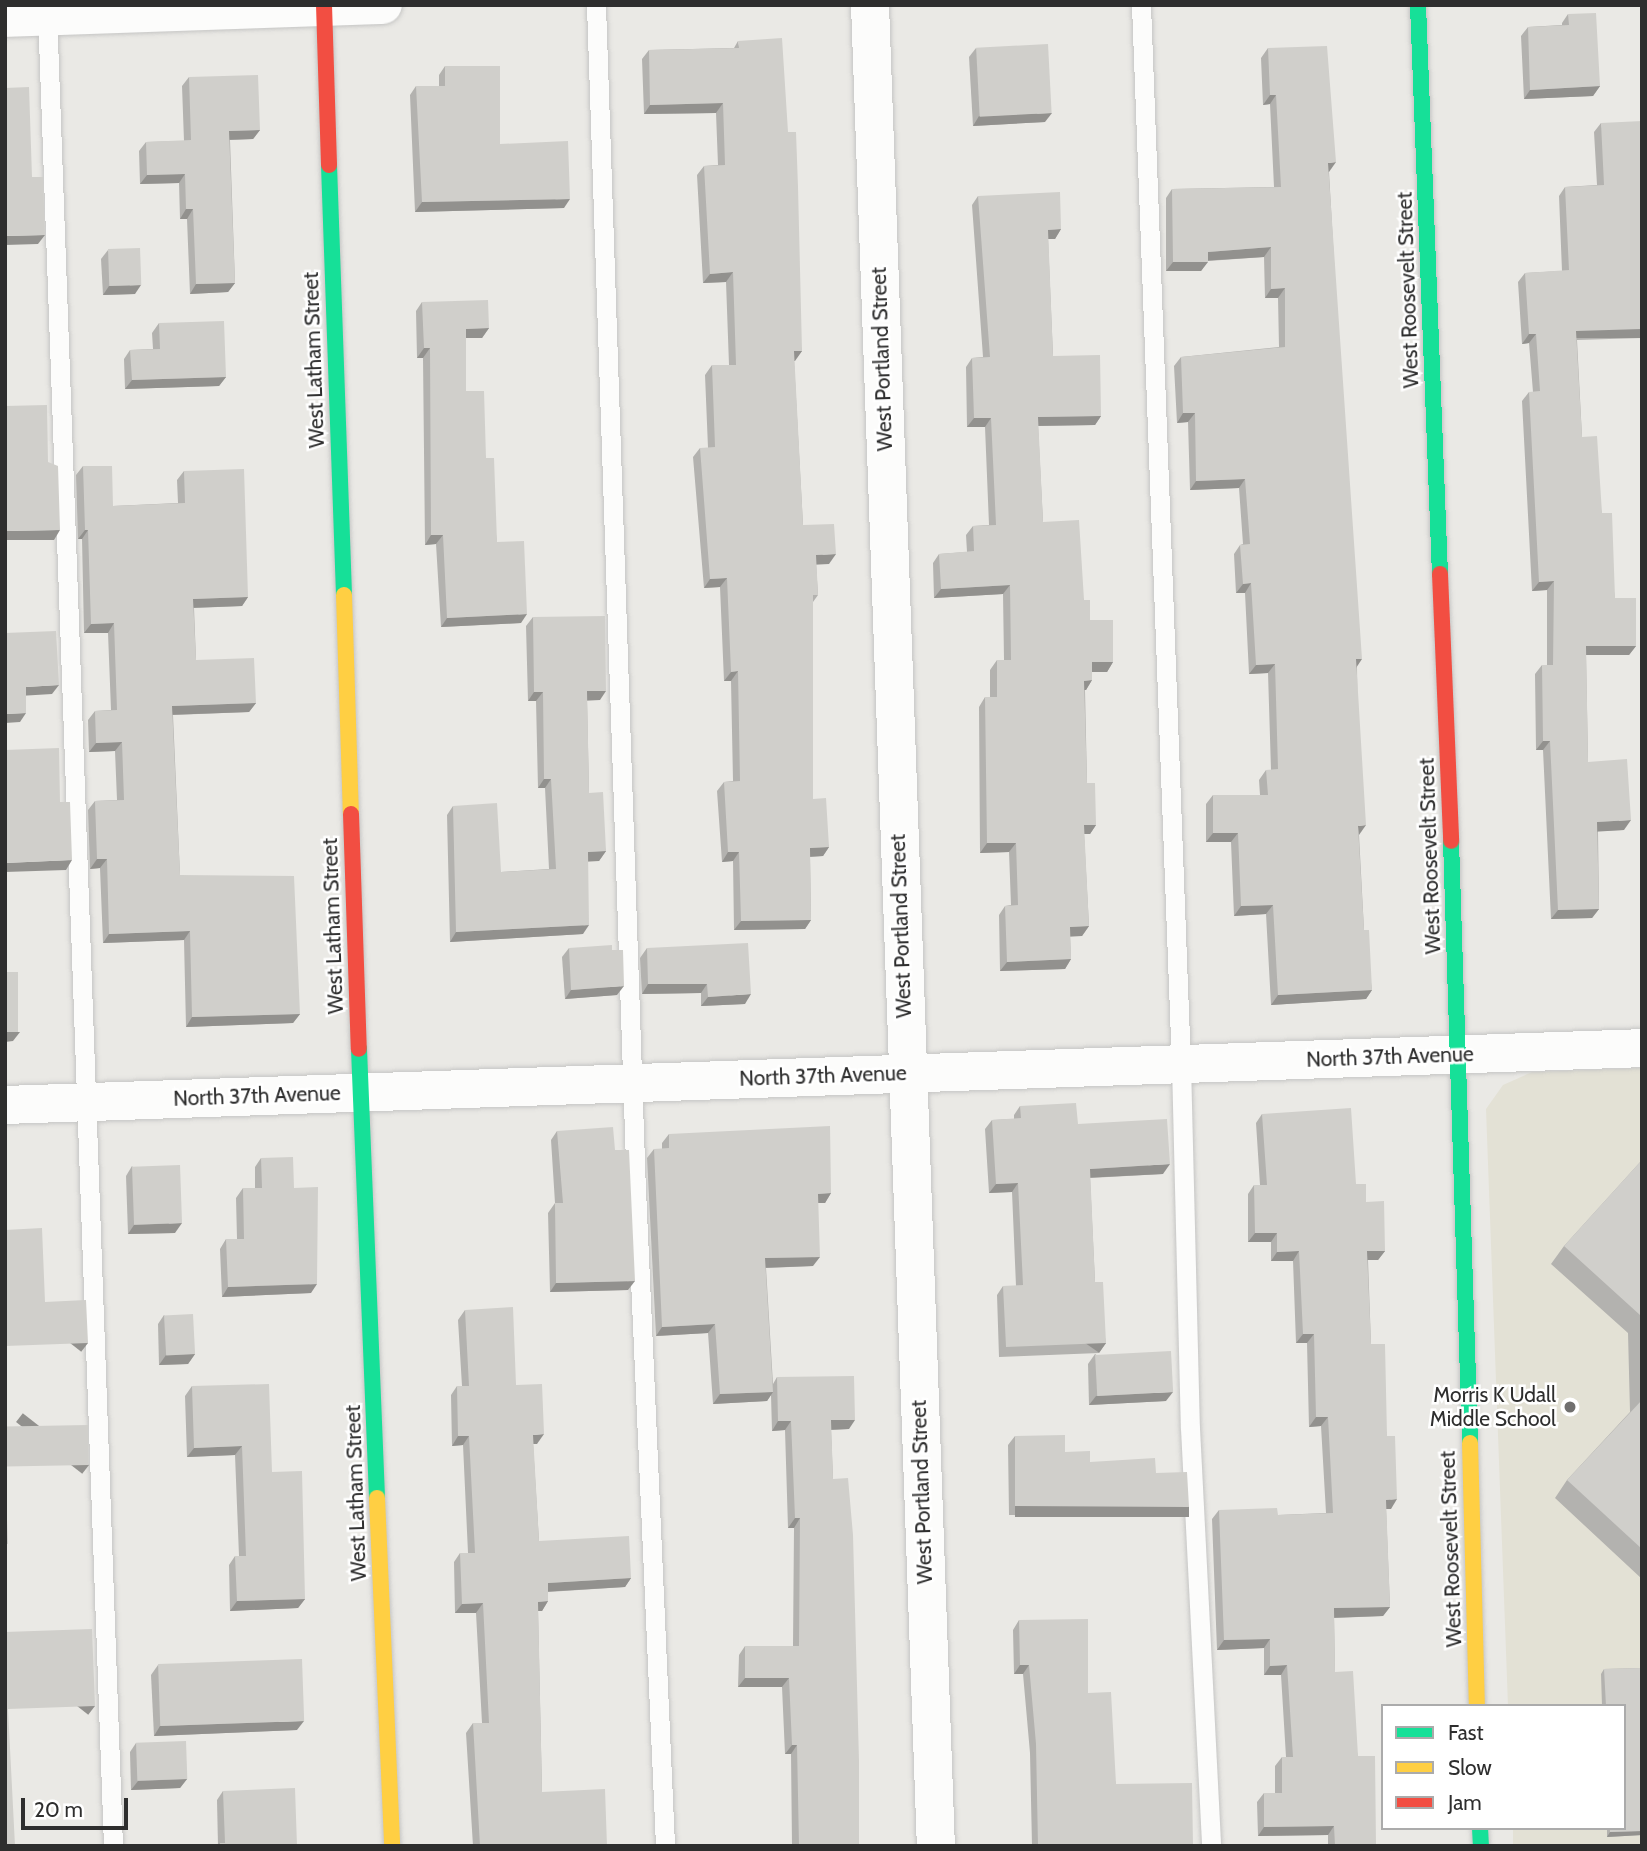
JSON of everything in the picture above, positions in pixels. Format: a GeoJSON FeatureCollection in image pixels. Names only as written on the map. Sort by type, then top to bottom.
{"type":"FeatureCollection","features":[{"type":"Feature","properties":{"kind":"street"},"geometry":{"type":"LineString","coordinates":[[5,18],[47,11],[383,5]]}},
{"type":"Feature","properties":{"kind":"street","name":"West Portland Street"},"geometry":{"type":"LineString","coordinates":[[870,5],[906,1073],[936,1846]]}},
{"type":"Feature","properties":{"kind":"street","name":"West Roosevelt Street"},"geometry":{"type":"LineString","coordinates":[[1418,5],[1459,1054],[1477,1704]]}},
{"type":"Feature","properties":{"kind":"street","name":"West Latham Street"},"geometry":{"type":"LineString","coordinates":[[324,7],[360,1093],[392,1846]]}},
{"type":"Feature","properties":{"kind":"street","name":"North 37th Avenue"},"geometry":{"type":"LineString","coordinates":[[5,1105],[1642,1048]]}},
{"type":"Feature","properties":{"kind":"lane"},"geometry":{"type":"LineString","coordinates":[[596,5],[634,1083],[665,1846]]}},
{"type":"Feature","properties":{"kind":"lane"},"geometry":{"type":"LineString","coordinates":[[1141,5],[1181,1064],[1190,1428],[1210,1846]]}},
{"type":"Feature","properties":{"kind":"lane"},"geometry":{"type":"LineString","coordinates":[[47,11],[87,1102],[100,1581],[113,1846]]}},
{"type":"Feature","properties":{"kind":"shaded area","name":"Morris K Udall Middle School"},"geometry":{"type":"Polygon","coordinates":[[[1642,1068],[1642,1846],[1513,1846],[1513,1830],[1626,1830],[1626,1704],[1508,1704],[1486,1109],[1503,1085],[1532,1072],[1642,1068]]]}},
{"type":"Feature","properties":{"kind":"building"},"geometry":{"type":"Polygon","coordinates":[[[1596,13],[1600,86],[1530,90],[1528,27],[1569,25],[1568,14],[1596,13]]]}},
{"type":"Feature","properties":{"kind":"building"},"geometry":{"type":"Polygon","coordinates":[[[782,38],[788,132],[796,132],[802,351],[794,351],[803,525],[834,524],[836,554],[816,555],[818,595],[813,595],[813,799],[826,798],[829,847],[810,848],[811,920],[741,921],[739,852],[728,852],[724,782],[740,781],[738,671],[731,672],[727,578],[710,579],[700,448],[715,447],[712,365],[736,365],[733,272],[710,274],[704,166],[725,165],[723,103],[650,105],[649,50],[739,48],[738,41],[782,38]]]}},
{"type":"Feature","properties":{"kind":"building"},"geometry":{"type":"Polygon","coordinates":[[[1048,44],[1052,113],[980,117],[976,48],[1048,44]]]}},
{"type":"Feature","properties":{"kind":"building"},"geometry":{"type":"Polygon","coordinates":[[[1327,46],[1336,162],[1328,163],[1362,659],[1356,659],[1366,825],[1358,826],[1364,930],[1369,930],[1372,990],[1278,995],[1273,905],[1241,906],[1238,833],[1213,833],[1213,795],[1268,795],[1266,770],[1278,769],[1275,664],[1256,665],[1251,583],[1243,584],[1240,545],[1250,544],[1245,479],[1196,481],[1195,413],[1183,413],[1181,357],[1285,347],[1285,288],[1271,289],[1271,247],[1208,252],[1208,262],[1173,262],[1172,189],[1281,187],[1276,95],[1270,95],[1268,48],[1327,46]]]}},
{"type":"Feature","properties":{"kind":"building"},"geometry":{"type":"Polygon","coordinates":[[[445,66],[500,66],[500,144],[568,141],[570,199],[422,202],[416,86],[445,86],[445,66]]]}},
{"type":"Feature","properties":{"kind":"building"},"geometry":{"type":"Polygon","coordinates":[[[258,75],[260,130],[229,131],[235,283],[196,284],[193,209],[186,209],[185,174],[147,175],[146,142],[191,140],[189,77],[258,75]]]}},
{"type":"Feature","properties":{"kind":"building"},"geometry":{"type":"Polygon","coordinates":[[[29,87],[32,177],[43,177],[45,235],[5,236],[5,88],[29,87]]]}},
{"type":"Feature","properties":{"kind":"building"},"geometry":{"type":"Polygon","coordinates":[[[1642,121],[1642,329],[1576,331],[1582,437],[1597,436],[1602,513],[1612,513],[1615,598],[1636,598],[1636,646],[1586,646],[1588,762],[1627,759],[1631,820],[1597,822],[1599,909],[1558,910],[1550,741],[1543,741],[1542,665],[1553,665],[1554,581],[1539,582],[1529,392],[1540,391],[1536,334],[1529,334],[1525,273],[1569,270],[1565,187],[1604,185],[1601,123],[1642,121]]]}},
{"type":"Feature","properties":{"kind":"building"},"geometry":{"type":"Polygon","coordinates":[[[1060,192],[1061,229],[1048,230],[1053,356],[1100,355],[1101,416],[1038,417],[1043,522],[1079,520],[1084,600],[1090,600],[1090,620],[1113,620],[1113,662],[1092,662],[1092,680],[1084,681],[1087,783],[1095,783],[1096,825],[1084,825],[1089,926],[1070,927],[1071,959],[1007,962],[1005,906],[1018,905],[1016,843],[987,843],[985,697],[997,697],[997,660],[1011,660],[1010,585],[941,589],[939,554],[974,551],[973,526],[996,525],[991,418],[974,418],[972,358],[990,357],[978,196],[1060,192]]]}},
{"type":"Feature","properties":{"kind":"building"},"geometry":{"type":"Polygon","coordinates":[[[140,248],[141,285],[109,286],[108,249],[140,248]]]}},
{"type":"Feature","properties":{"kind":"building"},"geometry":{"type":"Polygon","coordinates":[[[488,300],[489,328],[466,329],[466,391],[484,391],[486,458],[494,458],[497,542],[524,541],[527,614],[447,618],[443,535],[431,535],[430,348],[424,348],[422,302],[488,300]]]}},
{"type":"Feature","properties":{"kind":"building"},"geometry":{"type":"Polygon","coordinates":[[[224,321],[226,377],[132,380],[130,350],[160,349],[159,323],[224,321]]]}},
{"type":"Feature","properties":{"kind":"building"},"geometry":{"type":"Polygon","coordinates":[[[47,405],[48,462],[58,466],[60,530],[5,531],[5,406],[47,405]]]}},
{"type":"Feature","properties":{"kind":"building"},"geometry":{"type":"Polygon","coordinates":[[[83,466],[112,466],[113,506],[185,503],[184,471],[244,469],[248,597],[193,599],[196,660],[254,658],[256,703],[172,706],[180,875],[294,876],[300,1014],[192,1017],[190,931],[109,934],[107,859],[97,859],[95,801],[124,800],[122,742],[96,743],[95,711],[117,710],[114,623],[91,624],[83,466]]]}},
{"type":"Feature","properties":{"kind":"building"},"geometry":{"type":"Polygon","coordinates":[[[605,616],[606,691],[587,691],[589,793],[603,792],[606,851],[588,852],[589,925],[456,932],[453,806],[497,803],[501,872],[556,869],[551,779],[544,779],[543,692],[534,692],[533,617],[605,616]]]}},
{"type":"Feature","properties":{"kind":"building"},"geometry":{"type":"Polygon","coordinates":[[[56,631],[59,685],[26,687],[26,713],[5,714],[5,633],[56,631]]]}},
{"type":"Feature","properties":{"kind":"building"},"geometry":{"type":"Polygon","coordinates":[[[59,748],[60,802],[70,802],[72,860],[5,863],[5,750],[59,748]]]}},
{"type":"Feature","properties":{"kind":"building"},"geometry":{"type":"Polygon","coordinates":[[[748,943],[751,994],[708,997],[707,984],[648,984],[647,948],[748,943]]]}},
{"type":"Feature","properties":{"kind":"building"},"geometry":{"type":"Polygon","coordinates":[[[612,945],[612,950],[623,950],[624,986],[571,990],[569,948],[612,945]]]}},
{"type":"Feature","properties":{"kind":"building"},"geometry":{"type":"Polygon","coordinates":[[[5,972],[18,972],[18,1032],[5,1032],[5,972]]]}},
{"type":"Feature","properties":{"kind":"building"},"geometry":{"type":"Polygon","coordinates":[[[1076,1103],[1078,1124],[1167,1119],[1170,1164],[1090,1169],[1095,1282],[1103,1282],[1106,1343],[1006,1347],[1003,1286],[1023,1285],[1018,1183],[996,1184],[992,1120],[1021,1118],[1020,1106],[1076,1103]]]}},
{"type":"Feature","properties":{"kind":"building"},"geometry":{"type":"Polygon","coordinates":[[[1351,1108],[1356,1184],[1366,1184],[1366,1202],[1384,1201],[1385,1251],[1367,1251],[1371,1344],[1385,1344],[1387,1436],[1395,1436],[1397,1499],[1386,1500],[1390,1607],[1334,1608],[1335,1672],[1353,1671],[1358,1756],[1375,1756],[1376,1846],[1335,1846],[1334,1826],[1264,1827],[1264,1793],[1282,1793],[1282,1757],[1293,1757],[1287,1665],[1270,1666],[1270,1639],[1224,1640],[1219,1510],[1277,1508],[1278,1515],[1333,1513],[1328,1417],[1316,1417],[1314,1334],[1303,1334],[1299,1251],[1277,1252],[1277,1233],[1255,1233],[1254,1185],[1267,1185],[1262,1114],[1351,1108]]]}},
{"type":"Feature","properties":{"kind":"building"},"geometry":{"type":"Polygon","coordinates":[[[830,1126],[831,1193],[818,1194],[820,1257],[765,1258],[773,1392],[720,1394],[715,1324],[662,1327],[654,1149],[669,1148],[669,1134],[830,1126]]]}},
{"type":"Feature","properties":{"kind":"building"},"geometry":{"type":"Polygon","coordinates":[[[613,1127],[615,1150],[629,1150],[635,1281],[556,1283],[555,1203],[563,1203],[557,1131],[613,1127]]]}},
{"type":"Feature","properties":{"kind":"building"},"geometry":{"type":"Polygon","coordinates":[[[293,1157],[294,1188],[318,1187],[317,1284],[228,1287],[226,1239],[244,1239],[243,1188],[262,1188],[261,1158],[293,1157]]]}},
{"type":"Feature","properties":{"kind":"building"},"geometry":{"type":"Polygon","coordinates":[[[1642,1160],[1642,1358],[1640,1315],[1564,1246],[1642,1160]]]}},
{"type":"Feature","properties":{"kind":"building"},"geometry":{"type":"Polygon","coordinates":[[[180,1165],[182,1223],[134,1225],[132,1167],[180,1165]]]}},
{"type":"Feature","properties":{"kind":"building"},"geometry":{"type":"Polygon","coordinates":[[[42,1228],[45,1302],[86,1300],[88,1343],[5,1346],[5,1230],[42,1228]]]}},
{"type":"Feature","properties":{"kind":"building"},"geometry":{"type":"Polygon","coordinates":[[[513,1307],[516,1385],[542,1384],[544,1434],[533,1435],[539,1541],[629,1536],[631,1578],[548,1583],[548,1601],[538,1602],[542,1792],[605,1789],[607,1846],[480,1846],[473,1723],[489,1723],[483,1603],[462,1604],[460,1553],[475,1553],[469,1436],[458,1436],[457,1386],[469,1386],[465,1310],[513,1307]]]}},
{"type":"Feature","properties":{"kind":"building"},"geometry":{"type":"Polygon","coordinates":[[[193,1314],[195,1354],[166,1355],[164,1316],[193,1314]]]}},
{"type":"Feature","properties":{"kind":"building"},"geometry":{"type":"Polygon","coordinates":[[[1171,1351],[1173,1392],[1097,1396],[1095,1355],[1171,1351]]]}},
{"type":"Feature","properties":{"kind":"building"},"geometry":{"type":"Polygon","coordinates":[[[854,1376],[855,1420],[831,1420],[833,1479],[848,1478],[853,1535],[859,1846],[799,1846],[797,1745],[792,1745],[789,1678],[745,1678],[745,1646],[799,1646],[800,1518],[795,1518],[791,1421],[778,1421],[777,1377],[854,1376]]]}},
{"type":"Feature","properties":{"kind":"building"},"geometry":{"type":"Polygon","coordinates":[[[269,1384],[272,1472],[302,1471],[305,1599],[237,1601],[235,1556],[246,1556],[242,1446],[194,1448],[192,1386],[269,1384]]]}},
{"type":"Feature","properties":{"kind":"building"},"geometry":{"type":"Polygon","coordinates":[[[1642,1400],[1642,1549],[1567,1480],[1642,1400]]]}},
{"type":"Feature","properties":{"kind":"building"},"geometry":{"type":"Polygon","coordinates":[[[88,1425],[89,1465],[6,1466],[5,1426],[88,1425]]]}},
{"type":"Feature","properties":{"kind":"building"},"geometry":{"type":"Polygon","coordinates":[[[1065,1435],[1065,1452],[1090,1451],[1090,1462],[1155,1458],[1156,1473],[1187,1472],[1189,1507],[1015,1506],[1015,1436],[1065,1435]]]}},
{"type":"Feature","properties":{"kind":"building"},"geometry":{"type":"Polygon","coordinates":[[[5,1471],[8,1544],[5,1544],[5,1471]]]}},
{"type":"Feature","properties":{"kind":"building"},"geometry":{"type":"Polygon","coordinates":[[[1088,1619],[1088,1693],[1111,1692],[1116,1784],[1192,1783],[1193,1846],[1038,1846],[1036,1744],[1029,1665],[1020,1665],[1019,1620],[1088,1619]]]}},
{"type":"Feature","properties":{"kind":"building"},"geometry":{"type":"Polygon","coordinates":[[[92,1629],[95,1706],[8,1709],[15,1846],[5,1846],[5,1632],[92,1629]]]}},
{"type":"Feature","properties":{"kind":"building"},"geometry":{"type":"Polygon","coordinates":[[[302,1659],[304,1721],[160,1726],[158,1664],[302,1659]]]}},
{"type":"Feature","properties":{"kind":"building"},"geometry":{"type":"Polygon","coordinates":[[[1642,1668],[1642,1831],[1610,1832],[1626,1830],[1626,1704],[1606,1704],[1604,1669],[1642,1668]]]}},
{"type":"Feature","properties":{"kind":"building"},"geometry":{"type":"Polygon","coordinates":[[[186,1741],[187,1779],[137,1781],[136,1743],[186,1741]]]}},
{"type":"Feature","properties":{"kind":"building"},"geometry":{"type":"Polygon","coordinates":[[[295,1788],[297,1846],[220,1846],[220,1843],[225,1843],[223,1791],[295,1788]]]}},
{"type":"Feature","properties":{"kind":"traffic: fast"},"geometry":{"type":"LineString","coordinates":[[1418,5],[1440,574]]}},
{"type":"Feature","properties":{"kind":"traffic: fast"},"geometry":{"type":"LineString","coordinates":[[329,165],[344,595]]}},
{"type":"Feature","properties":{"kind":"traffic: fast"},"geometry":{"type":"LineString","coordinates":[[1451,841],[1470,1443]]}},
{"type":"Feature","properties":{"kind":"traffic: fast"},"geometry":{"type":"LineString","coordinates":[[359,1049],[377,1498]]}},
{"type":"Feature","properties":{"kind":"traffic: fast"},"geometry":{"type":"LineString","coordinates":[[1480,1830],[1481,1846]]}},
{"type":"Feature","properties":{"kind":"traffic: slow"},"geometry":{"type":"LineString","coordinates":[[344,595],[351,814]]}},
{"type":"Feature","properties":{"kind":"traffic: slow"},"geometry":{"type":"LineString","coordinates":[[1470,1443],[1477,1704]]}},
{"type":"Feature","properties":{"kind":"traffic: slow"},"geometry":{"type":"LineString","coordinates":[[377,1498],[392,1846]]}},
{"type":"Feature","properties":{"kind":"traffic: jam"},"geometry":{"type":"LineString","coordinates":[[324,5],[329,165]]}},
{"type":"Feature","properties":{"kind":"traffic: jam"},"geometry":{"type":"LineString","coordinates":[[1440,574],[1451,841]]}},
{"type":"Feature","properties":{"kind":"traffic: jam"},"geometry":{"type":"LineString","coordinates":[[351,814],[359,1049]]}},
{"type":"Feature","properties":{"kind":"place","name":"Morris K Udall Middle School"},"geometry":{"type":"Point","coordinates":[1570,1407]}}]}
